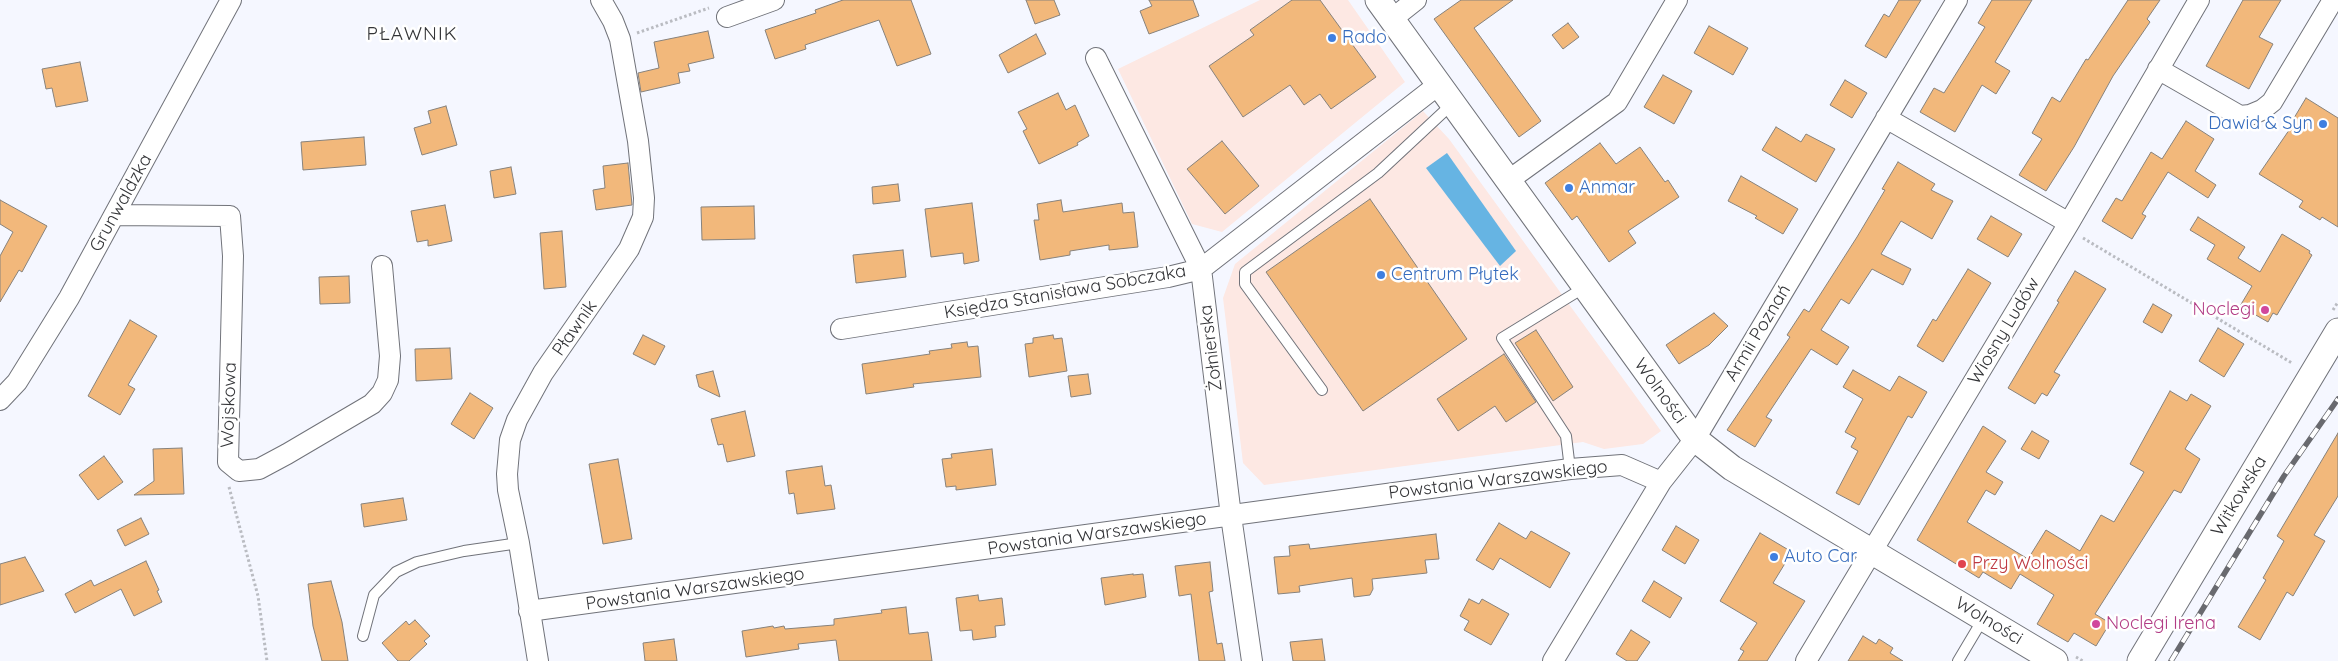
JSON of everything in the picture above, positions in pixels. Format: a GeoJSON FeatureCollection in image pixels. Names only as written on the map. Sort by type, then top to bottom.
{"type":"FeatureCollection","features":[{"type":"Feature","properties":{"kind":"street","name":"Grunwaldzka"},"geometry":{"type":"LineString","coordinates":[[0,400],[17,382],[69,298],[231,0]]}},
{"type":"Feature","properties":{"kind":"street","name":"Pławnik"},"geometry":{"type":"LineString","coordinates":[[538,661],[519,543],[508,490],[506,474],[510,440],[517,420],[543,373],[629,249],[644,217],[638,141],[620,39],[614,21],[601,0]]}},
{"type":"Feature","properties":{"kind":"street"},"geometry":{"type":"LineString","coordinates":[[727,17],[774,0]]}},
{"type":"Feature","properties":{"kind":"street"},"geometry":{"type":"LineString","coordinates":[[1385,10],[1416,0]]}},
{"type":"Feature","properties":{"kind":"street"},"geometry":{"type":"LineString","coordinates":[[1509,180],[1617,102],[1677,0]]}},
{"type":"Feature","properties":{"kind":"street","name":"Armii Poznań"},"geometry":{"type":"LineString","coordinates":[[1553,661],[1661,482],[1695,440],[1957,0]]}},
{"type":"Feature","properties":{"kind":"street","name":"Wiosny Ludów"},"geometry":{"type":"LineString","coordinates":[[1806,661],[2199,0]]}},
{"type":"Feature","properties":{"kind":"street"},"geometry":{"type":"LineString","coordinates":[[2158,69],[2240,116],[2250,116],[2272,102],[2333,0]]}},
{"type":"Feature","properties":{"kind":"street","name":"Wolności"},"geometry":{"type":"LineString","coordinates":[[1385,10],[1695,440],[1732,468],[2055,661]]}},
{"type":"Feature","properties":{"kind":"street","name":"Żołnierska"},"geometry":{"type":"LineString","coordinates":[[1096,58],[1201,269],[1231,516],[1252,661]]}},
{"type":"Feature","properties":{"kind":"street","name":"Księdza Stanisława Sobczaka"},"geometry":{"type":"LineString","coordinates":[[841,329],[1168,277],[1201,269],[1445,94]]}},
{"type":"Feature","properties":{"kind":"street"},"geometry":{"type":"LineString","coordinates":[[1886,118],[2068,223]]}},
{"type":"Feature","properties":{"kind":"street","name":"Wojskowa"},"geometry":{"type":"LineString","coordinates":[[114,215],[230,216],[233,256],[228,462],[239,471],[259,469],[372,404],[382,393],[388,380],[390,356],[382,266]]}},
{"type":"Feature","properties":{"kind":"street","name":"Witkowska"},"geometry":{"type":"LineString","coordinates":[[2140,661],[2338,331]]}},
{"type":"Feature","properties":{"kind":"street","name":"Powstania Warszawskiego"},"geometry":{"type":"LineString","coordinates":[[529,611],[1570,469],[1622,465],[1661,482]]}},
{"type":"Feature","properties":{"kind":"lane"},"geometry":{"type":"LineString","coordinates":[[1322,390],[1244,284],[1245,272],[1378,172],[1445,94]]}},
{"type":"Feature","properties":{"kind":"lane"},"geometry":{"type":"LineString","coordinates":[[1570,469],[1566,436],[1502,338],[1584,287]]}},
{"type":"Feature","properties":{"kind":"lane"},"geometry":{"type":"LineString","coordinates":[[363,636],[374,595],[396,572],[417,562],[464,551],[519,543]]}},
{"type":"Feature","properties":{"kind":"lane"},"geometry":{"type":"LineString","coordinates":[[1958,661],[1984,618]]}},
{"type":"Feature","properties":{"kind":"path"},"geometry":{"type":"LineString","coordinates":[[620,39],[712,7],[727,17]]}},
{"type":"Feature","properties":{"kind":"path"},"geometry":{"type":"LineString","coordinates":[[2068,223],[2083,239],[2295,365]]}},
{"type":"Feature","properties":{"kind":"path"},"geometry":{"type":"LineString","coordinates":[[228,462],[229,487],[258,596],[267,661]]}},
{"type":"Feature","properties":{"kind":"shaded area"},"geometry":{"type":"Polygon","coordinates":[[[1260,0],[1348,0],[1405,82],[1222,232],[1192,224],[1118,69],[1260,0]]]}},
{"type":"Feature","properties":{"kind":"shaded area"},"geometry":{"type":"Polygon","coordinates":[[[1423,111],[1449,139],[1661,431],[1643,444],[1604,449],[1583,442],[1264,485],[1243,463],[1223,298],[1235,264],[1423,111]]]}},
{"type":"Feature","properties":{"kind":"water"},"geometry":{"type":"Polygon","coordinates":[[[1447,153],[1516,251],[1500,266],[1426,168],[1447,153]]]}},
{"type":"Feature","properties":{"kind":"building"},"geometry":{"type":"Polygon","coordinates":[[[843,0],[911,0],[931,54],[897,66],[879,20],[805,45],[806,49],[775,59],[765,30],[816,13],[815,10],[843,0]]]}},
{"type":"Feature","properties":{"kind":"building"},"geometry":{"type":"Polygon","coordinates":[[[1026,0],[1054,0],[1060,15],[1035,24],[1026,0]]]}},
{"type":"Feature","properties":{"kind":"building"},"geometry":{"type":"Polygon","coordinates":[[[1149,0],[1193,0],[1199,16],[1149,34],[1140,11],[1152,6],[1149,0]]]}},
{"type":"Feature","properties":{"kind":"building"},"geometry":{"type":"Polygon","coordinates":[[[1292,0],[1320,0],[1376,77],[1331,109],[1320,94],[1304,105],[1290,85],[1243,117],[1209,66],[1254,35],[1250,30],[1292,0]]]}},
{"type":"Feature","properties":{"kind":"building"},"geometry":{"type":"Polygon","coordinates":[[[1461,0],[1513,0],[1474,28],[1541,121],[1519,137],[1434,19],[1461,0]]]}},
{"type":"Feature","properties":{"kind":"building"},"geometry":{"type":"Polygon","coordinates":[[[1899,0],[1921,0],[1886,58],[1865,46],[1884,14],[1889,17],[1899,0]]]}},
{"type":"Feature","properties":{"kind":"building"},"geometry":{"type":"Polygon","coordinates":[[[1992,0],[2032,0],[1995,62],[2010,71],[1996,94],[1982,85],[1955,132],[1920,112],[1934,88],[1944,93],[1985,27],[1978,23],[1992,0]]]}},
{"type":"Feature","properties":{"kind":"building"},"geometry":{"type":"Polygon","coordinates":[[[2128,0],[2160,0],[2147,19],[2150,22],[2113,76],[2074,147],[2046,191],[2019,175],[2042,139],[2032,133],[2052,97],[2060,102],[2086,59],[2088,60],[2128,0]]]}},
{"type":"Feature","properties":{"kind":"building"},"geometry":{"type":"Polygon","coordinates":[[[2243,0],[2281,0],[2259,37],[2273,44],[2249,89],[2206,66],[2243,0]]]}},
{"type":"Feature","properties":{"kind":"building"},"geometry":{"type":"Polygon","coordinates":[[[1568,23],[1579,37],[1563,49],[1552,35],[1568,23]]]}},
{"type":"Feature","properties":{"kind":"building"},"geometry":{"type":"Polygon","coordinates":[[[1709,26],[1748,48],[1733,75],[1694,53],[1709,26]]]}},
{"type":"Feature","properties":{"kind":"building"},"geometry":{"type":"Polygon","coordinates":[[[708,31],[714,58],[688,64],[690,71],[678,73],[680,83],[641,92],[638,73],[659,68],[654,42],[708,31]]]}},
{"type":"Feature","properties":{"kind":"building"},"geometry":{"type":"Polygon","coordinates":[[[1036,34],[1046,54],[1008,73],[999,55],[1036,34]]]}},
{"type":"Feature","properties":{"kind":"building"},"geometry":{"type":"Polygon","coordinates":[[[80,62],[88,101],[56,107],[52,88],[46,89],[42,69],[80,62]]]}},
{"type":"Feature","properties":{"kind":"building"},"geometry":{"type":"Polygon","coordinates":[[[1663,75],[1692,91],[1674,124],[1644,107],[1663,75]]]}},
{"type":"Feature","properties":{"kind":"building"},"geometry":{"type":"Polygon","coordinates":[[[1845,80],[1867,93],[1852,118],[1830,105],[1845,80]]]}},
{"type":"Feature","properties":{"kind":"building"},"geometry":{"type":"Polygon","coordinates":[[[1058,93],[1066,110],[1075,105],[1089,136],[1077,143],[1078,145],[1039,164],[1023,131],[1027,129],[1018,112],[1058,93]]]}},
{"type":"Feature","properties":{"kind":"building"},"geometry":{"type":"Polygon","coordinates":[[[2306,98],[2338,118],[2338,227],[2322,217],[2320,220],[2299,207],[2303,201],[2259,174],[2296,120],[2294,118],[2306,98]]]}},
{"type":"Feature","properties":{"kind":"building"},"geometry":{"type":"Polygon","coordinates":[[[446,106],[457,145],[422,155],[414,128],[431,123],[428,111],[446,106]]]}},
{"type":"Feature","properties":{"kind":"building"},"geometry":{"type":"Polygon","coordinates":[[[2186,121],[2214,139],[2195,171],[2216,185],[2208,198],[2168,172],[2142,214],[2146,216],[2132,239],[2102,221],[2116,198],[2122,201],[2151,152],[2162,159],[2186,121]]]}},
{"type":"Feature","properties":{"kind":"building"},"geometry":{"type":"Polygon","coordinates":[[[1776,127],[1801,142],[1806,134],[1835,149],[1816,182],[1762,150],[1776,127]]]}},
{"type":"Feature","properties":{"kind":"building"},"geometry":{"type":"Polygon","coordinates":[[[364,137],[366,165],[303,170],[301,142],[364,137]]]}},
{"type":"Feature","properties":{"kind":"building"},"geometry":{"type":"Polygon","coordinates":[[[1222,141],[1259,186],[1225,214],[1187,169],[1222,141]]]}},
{"type":"Feature","properties":{"kind":"building"},"geometry":{"type":"Polygon","coordinates":[[[1600,143],[1616,164],[1640,147],[1665,182],[1668,180],[1679,197],[1628,231],[1636,243],[1609,262],[1577,216],[1572,220],[1545,183],[1600,143]]]}},
{"type":"Feature","properties":{"kind":"building"},"geometry":{"type":"Polygon","coordinates":[[[1898,162],[1935,184],[1931,190],[1953,201],[1932,239],[1901,221],[1881,254],[1911,269],[1903,285],[1872,269],[1849,304],[1841,299],[1821,330],[1849,347],[1837,365],[1811,349],[1766,417],[1772,420],[1755,447],[1727,430],[1790,337],[1787,335],[1804,309],[1809,312],[1857,237],[1885,190],[1882,189],[1898,162]]]}},
{"type":"Feature","properties":{"kind":"building"},"geometry":{"type":"Polygon","coordinates":[[[628,163],[632,205],[596,210],[593,190],[605,188],[603,166],[628,163]]]}},
{"type":"Feature","properties":{"kind":"building"},"geometry":{"type":"Polygon","coordinates":[[[511,167],[516,194],[494,198],[490,171],[511,167]]]}},
{"type":"Feature","properties":{"kind":"building"},"geometry":{"type":"Polygon","coordinates":[[[1741,176],[1798,209],[1783,234],[1755,218],[1757,216],[1728,201],[1741,176]]]}},
{"type":"Feature","properties":{"kind":"building"},"geometry":{"type":"Polygon","coordinates":[[[898,184],[900,201],[873,204],[872,187],[898,184]]]}},
{"type":"Feature","properties":{"kind":"building"},"geometry":{"type":"Polygon","coordinates":[[[1370,199],[1467,339],[1363,411],[1266,272],[1370,199]]]}},
{"type":"Feature","properties":{"kind":"building"},"geometry":{"type":"Polygon","coordinates":[[[0,200],[47,226],[22,272],[19,270],[0,302],[0,256],[13,232],[0,224],[0,200]]]}},
{"type":"Feature","properties":{"kind":"building"},"geometry":{"type":"Polygon","coordinates":[[[1061,200],[1063,212],[1122,203],[1123,213],[1134,212],[1138,247],[1109,250],[1109,245],[1070,251],[1070,255],[1040,260],[1034,220],[1039,220],[1037,204],[1061,200]]]}},
{"type":"Feature","properties":{"kind":"building"},"geometry":{"type":"Polygon","coordinates":[[[972,203],[979,261],[964,264],[963,253],[931,257],[925,209],[972,203]]]}},
{"type":"Feature","properties":{"kind":"building"},"geometry":{"type":"Polygon","coordinates":[[[445,205],[452,241],[428,246],[428,240],[417,242],[411,211],[445,205]]]}},
{"type":"Feature","properties":{"kind":"building"},"geometry":{"type":"Polygon","coordinates":[[[754,206],[755,239],[702,240],[701,207],[754,206]]]}},
{"type":"Feature","properties":{"kind":"building"},"geometry":{"type":"Polygon","coordinates":[[[1991,216],[2022,234],[2008,257],[1977,239],[1991,216]]]}},
{"type":"Feature","properties":{"kind":"building"},"geometry":{"type":"Polygon","coordinates":[[[2198,217],[2245,247],[2238,258],[2260,272],[2282,234],[2310,251],[2309,253],[2312,255],[2277,315],[2273,313],[2268,322],[2240,306],[2252,286],[2207,259],[2215,245],[2190,230],[2198,217]]]}},
{"type":"Feature","properties":{"kind":"building"},"geometry":{"type":"Polygon","coordinates":[[[562,231],[566,287],[544,289],[540,233],[562,231]]]}},
{"type":"Feature","properties":{"kind":"building"},"geometry":{"type":"Polygon","coordinates":[[[903,250],[906,277],[856,283],[853,255],[903,250]]]}},
{"type":"Feature","properties":{"kind":"building"},"geometry":{"type":"Polygon","coordinates":[[[1968,269],[1991,283],[1943,362],[1917,346],[1933,319],[1936,321],[1968,269]]]}},
{"type":"Feature","properties":{"kind":"building"},"geometry":{"type":"Polygon","coordinates":[[[2075,271],[2106,289],[2054,372],[2060,375],[2047,396],[2042,393],[2035,404],[2008,388],[2059,302],[2057,301],[2075,271]]]}},
{"type":"Feature","properties":{"kind":"building"},"geometry":{"type":"Polygon","coordinates":[[[349,276],[350,303],[320,304],[319,277],[349,276]]]}},
{"type":"Feature","properties":{"kind":"building"},"geometry":{"type":"Polygon","coordinates":[[[2153,304],[2172,315],[2162,333],[2143,322],[2153,304]]]}},
{"type":"Feature","properties":{"kind":"building"},"geometry":{"type":"Polygon","coordinates":[[[1714,313],[1728,326],[1709,345],[1679,364],[1666,345],[1714,313]]]}},
{"type":"Feature","properties":{"kind":"building"},"geometry":{"type":"Polygon","coordinates":[[[130,320],[157,336],[128,385],[135,389],[120,415],[88,396],[130,320]]]}},
{"type":"Feature","properties":{"kind":"building"},"geometry":{"type":"Polygon","coordinates":[[[2218,328],[2244,344],[2224,377],[2199,361],[2218,328]]]}},
{"type":"Feature","properties":{"kind":"building"},"geometry":{"type":"Polygon","coordinates":[[[1536,330],[1573,387],[1553,401],[1515,343],[1536,330]]]}},
{"type":"Feature","properties":{"kind":"building"},"geometry":{"type":"Polygon","coordinates":[[[643,335],[665,346],[655,365],[633,354],[643,335]]]}},
{"type":"Feature","properties":{"kind":"building"},"geometry":{"type":"Polygon","coordinates":[[[1053,335],[1054,339],[1062,338],[1067,371],[1029,377],[1025,344],[1033,343],[1033,338],[1053,335]]]}},
{"type":"Feature","properties":{"kind":"building"},"geometry":{"type":"Polygon","coordinates":[[[967,342],[968,347],[978,346],[981,377],[913,384],[914,387],[866,394],[862,364],[930,354],[929,351],[952,348],[951,344],[967,342]]]}},
{"type":"Feature","properties":{"kind":"building"},"geometry":{"type":"Polygon","coordinates":[[[450,348],[452,379],[416,381],[415,349],[450,348]]]}},
{"type":"Feature","properties":{"kind":"building"},"geometry":{"type":"Polygon","coordinates":[[[1504,354],[1536,402],[1506,422],[1495,406],[1458,431],[1437,399],[1504,354]]]}},
{"type":"Feature","properties":{"kind":"building"},"geometry":{"type":"Polygon","coordinates":[[[1853,370],[1890,391],[1899,376],[1927,392],[1912,418],[1908,416],[1859,505],[1836,493],[1858,451],[1851,447],[1856,438],[1845,432],[1863,399],[1843,387],[1853,370]]]}},
{"type":"Feature","properties":{"kind":"building"},"geometry":{"type":"Polygon","coordinates":[[[713,371],[720,397],[699,387],[696,375],[713,371]]]}},
{"type":"Feature","properties":{"kind":"building"},"geometry":{"type":"Polygon","coordinates":[[[1088,374],[1091,394],[1071,397],[1068,376],[1088,374]]]}},
{"type":"Feature","properties":{"kind":"building"},"geometry":{"type":"Polygon","coordinates":[[[2170,391],[2187,401],[2191,394],[2211,406],[2185,449],[2200,459],[2181,493],[2174,490],[2095,614],[2110,623],[2096,646],[2074,633],[2068,642],[2037,624],[2054,595],[2020,574],[2011,589],[1983,572],[1979,578],[1917,540],[1983,426],[2006,441],[1986,472],[2003,482],[1995,495],[1986,490],[1967,522],[2028,559],[2046,530],[2080,551],[2101,515],[2114,522],[2144,472],[2130,464],[2170,391]]]}},
{"type":"Feature","properties":{"kind":"building"},"geometry":{"type":"Polygon","coordinates":[[[470,393],[493,408],[474,439],[451,424],[470,393]]]}},
{"type":"Feature","properties":{"kind":"building"},"geometry":{"type":"Polygon","coordinates":[[[745,411],[755,456],[727,462],[723,444],[718,445],[711,419],[745,411]]]}},
{"type":"Feature","properties":{"kind":"building"},"geometry":{"type":"Polygon","coordinates":[[[2032,431],[2049,441],[2039,459],[2021,449],[2032,431]]]}},
{"type":"Feature","properties":{"kind":"building"},"geometry":{"type":"Polygon","coordinates":[[[2338,433],[2338,496],[2314,535],[2325,541],[2293,596],[2287,592],[2260,640],[2238,627],[2266,580],[2263,578],[2284,541],[2277,536],[2338,433]]]}},
{"type":"Feature","properties":{"kind":"building"},"geometry":{"type":"Polygon","coordinates":[[[182,448],[184,494],[134,495],[154,481],[153,449],[182,448]]]}},
{"type":"Feature","properties":{"kind":"building"},"geometry":{"type":"Polygon","coordinates":[[[992,449],[996,485],[956,490],[956,486],[946,487],[942,459],[952,458],[951,454],[992,449]]]}},
{"type":"Feature","properties":{"kind":"building"},"geometry":{"type":"Polygon","coordinates":[[[104,456],[123,482],[98,500],[79,475],[104,456]]]}},
{"type":"Feature","properties":{"kind":"building"},"geometry":{"type":"Polygon","coordinates":[[[618,459],[632,539],[603,544],[589,464],[618,459]]]}},
{"type":"Feature","properties":{"kind":"building"},"geometry":{"type":"Polygon","coordinates":[[[822,466],[825,486],[831,485],[835,509],[797,514],[794,493],[789,494],[786,471],[822,466]]]}},
{"type":"Feature","properties":{"kind":"building"},"geometry":{"type":"Polygon","coordinates":[[[403,498],[407,520],[364,527],[361,504],[403,498]]]}},
{"type":"Feature","properties":{"kind":"building"},"geometry":{"type":"Polygon","coordinates":[[[141,518],[149,534],[125,546],[117,530],[141,518]]]}},
{"type":"Feature","properties":{"kind":"building"},"geometry":{"type":"Polygon","coordinates":[[[1499,523],[1526,539],[1531,531],[1570,553],[1550,588],[1500,558],[1493,570],[1476,560],[1499,523]]]}},
{"type":"Feature","properties":{"kind":"building"},"geometry":{"type":"Polygon","coordinates":[[[1676,526],[1699,540],[1685,564],[1662,550],[1676,526]]]}},
{"type":"Feature","properties":{"kind":"building"},"geometry":{"type":"Polygon","coordinates":[[[1760,533],[1792,552],[1773,583],[1805,601],[1767,661],[1738,661],[1744,651],[1740,649],[1757,623],[1720,601],[1760,533]]]}},
{"type":"Feature","properties":{"kind":"building"},"geometry":{"type":"Polygon","coordinates":[[[1436,534],[1439,559],[1425,560],[1427,573],[1372,579],[1373,589],[1370,595],[1354,597],[1352,578],[1299,586],[1300,592],[1278,594],[1274,557],[1290,556],[1289,546],[1309,544],[1310,549],[1436,534]]]}},
{"type":"Feature","properties":{"kind":"building"},"geometry":{"type":"Polygon","coordinates":[[[25,557],[44,591],[0,605],[0,564],[25,557]]]}},
{"type":"Feature","properties":{"kind":"building"},"geometry":{"type":"Polygon","coordinates":[[[146,561],[159,590],[157,591],[162,602],[134,616],[121,589],[75,613],[65,594],[91,580],[94,586],[146,561]]]}},
{"type":"Feature","properties":{"kind":"building"},"geometry":{"type":"Polygon","coordinates":[[[1210,562],[1213,591],[1209,592],[1217,644],[1222,643],[1225,661],[1199,661],[1191,594],[1179,596],[1175,566],[1210,562]]]}},
{"type":"Feature","properties":{"kind":"building"},"geometry":{"type":"Polygon","coordinates":[[[1143,574],[1146,597],[1105,605],[1101,578],[1143,574]]]}},
{"type":"Feature","properties":{"kind":"building"},"geometry":{"type":"Polygon","coordinates":[[[331,581],[342,622],[348,661],[322,661],[313,626],[308,584],[331,581]]]}},
{"type":"Feature","properties":{"kind":"building"},"geometry":{"type":"Polygon","coordinates":[[[1654,581],[1682,598],[1670,618],[1642,601],[1654,581]]]}},
{"type":"Feature","properties":{"kind":"building"},"geometry":{"type":"Polygon","coordinates":[[[978,595],[979,601],[1002,598],[1005,625],[995,626],[996,637],[973,640],[972,630],[960,631],[956,598],[978,595]]]}},
{"type":"Feature","properties":{"kind":"building"},"geometry":{"type":"Polygon","coordinates":[[[1469,599],[1479,604],[1482,599],[1509,614],[1491,645],[1464,630],[1469,621],[1460,616],[1469,599]]]}},
{"type":"Feature","properties":{"kind":"building"},"geometry":{"type":"Polygon","coordinates":[[[906,607],[909,634],[928,632],[932,661],[839,661],[836,640],[798,644],[799,649],[746,657],[742,631],[773,626],[774,628],[784,626],[785,629],[834,625],[834,619],[882,613],[881,610],[906,607]]]}},
{"type":"Feature","properties":{"kind":"building"},"geometry":{"type":"Polygon","coordinates":[[[415,620],[430,636],[424,641],[427,644],[409,661],[398,661],[382,643],[406,621],[409,625],[415,620]]]}},
{"type":"Feature","properties":{"kind":"building"},"geometry":{"type":"Polygon","coordinates":[[[1631,630],[1650,642],[1637,661],[1627,661],[1616,654],[1631,630]]]}},
{"type":"Feature","properties":{"kind":"building"},"geometry":{"type":"Polygon","coordinates":[[[1863,636],[1876,644],[1879,639],[1893,648],[1890,653],[1903,661],[1848,661],[1863,636]]]}},
{"type":"Feature","properties":{"kind":"building"},"geometry":{"type":"Polygon","coordinates":[[[674,639],[677,661],[645,661],[643,643],[674,639]]]}},
{"type":"Feature","properties":{"kind":"building"},"geometry":{"type":"Polygon","coordinates":[[[1322,639],[1325,661],[1293,661],[1290,642],[1322,639]]]}},
{"type":"Feature","properties":{"kind":"railway"},"geometry":{"type":"LineString","coordinates":[[2171,661],[2284,476],[2338,399]]}},
{"type":"Feature","properties":{"kind":"place","name":"Rado"},"geometry":{"type":"Point","coordinates":[1332,38]}},
{"type":"Feature","properties":{"kind":"place","name":"Dawid & Syn"},"geometry":{"type":"Point","coordinates":[2323,124]}},
{"type":"Feature","properties":{"kind":"place","name":"Anmar"},"geometry":{"type":"Point","coordinates":[1569,188]}},
{"type":"Feature","properties":{"kind":"place","name":"Centrum Płytek"},"geometry":{"type":"Point","coordinates":[1381,275]}},
{"type":"Feature","properties":{"kind":"place","name":"Noclegi"},"geometry":{"type":"Point","coordinates":[2265,310]}},
{"type":"Feature","properties":{"kind":"place","name":"Auto Car"},"geometry":{"type":"Point","coordinates":[1774,557]}},
{"type":"Feature","properties":{"kind":"place","name":"Przy Wolności"},"geometry":{"type":"Point","coordinates":[1962,564]}},
{"type":"Feature","properties":{"kind":"place","name":"Noclegi Irena"},"geometry":{"type":"Point","coordinates":[2096,624]}},
{"type":"Feature","properties":{"kind":"district","name":"PŁAWNIK"},"geometry":{"type":"Point","coordinates":[412,34]}}]}
